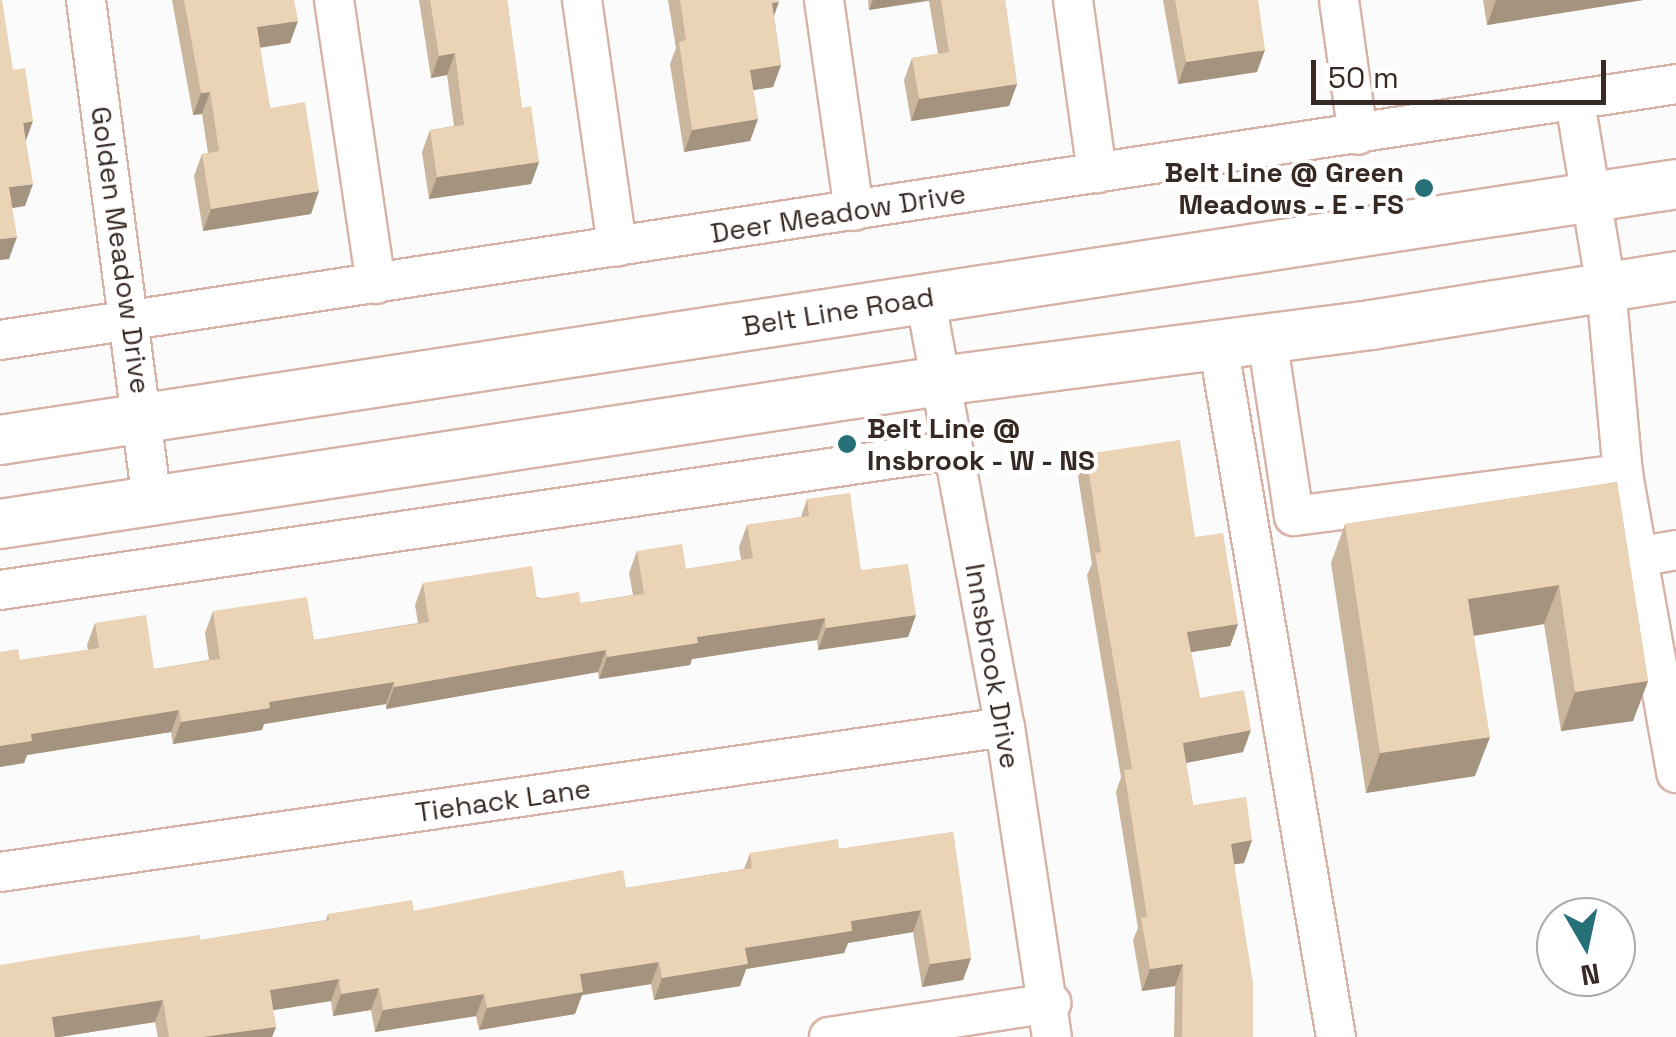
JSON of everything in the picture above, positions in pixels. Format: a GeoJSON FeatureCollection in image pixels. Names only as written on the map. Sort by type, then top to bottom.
{"type":"FeatureCollection","features":[{"type":"Feature","properties":{"kind":"main road","name":"Belt Line Road"},"geometry":{"type":"LineString","coordinates":[[0,440],[1676,184]]}},
{"type":"Feature","properties":{"kind":"main road"},"geometry":{"type":"LineString","coordinates":[[0,524],[940,381],[1267,338],[1676,276]]}},
{"type":"Feature","properties":{"kind":"street","name":"Golden Meadow Drive"},"geometry":{"type":"LineString","coordinates":[[86,0],[152,501]]}},
{"type":"Feature","properties":{"kind":"street"},"geometry":{"type":"LineString","coordinates":[[334,0],[376,284]]}},
{"type":"Feature","properties":{"kind":"street"},"geometry":{"type":"LineString","coordinates":[[582,0],[617,247]]}},
{"type":"Feature","properties":{"kind":"street"},"geometry":{"type":"LineString","coordinates":[[824,0],[854,210]]}},
{"type":"Feature","properties":{"kind":"street"},"geometry":{"type":"LineString","coordinates":[[1073,0],[1097,173]]}},
{"type":"Feature","properties":{"kind":"street"},"geometry":{"type":"LineString","coordinates":[[1339,0],[1358,135]]}},
{"type":"Feature","properties":{"kind":"street","name":"Deer Meadow Drive"},"geometry":{"type":"LineString","coordinates":[[0,340],[1676,84]]}},
{"type":"Feature","properties":{"kind":"street"},"geometry":{"type":"LineString","coordinates":[[1575,101],[1606,288],[1623,474],[1676,773]]}},
{"type":"Feature","properties":{"kind":"street","name":"Innsbrook Drive"},"geometry":{"type":"LineString","coordinates":[[925,297],[1005,727],[1051,1020]]}},
{"type":"Feature","properties":{"kind":"street"},"geometry":{"type":"LineString","coordinates":[[1267,338],[1294,516],[1623,474]]}},
{"type":"Feature","properties":{"kind":"street"},"geometry":{"type":"LineString","coordinates":[[1218,344],[1336,1037]]}},
{"type":"Feature","properties":{"kind":"street"},"geometry":{"type":"LineString","coordinates":[[0,590],[954,450]]}},
{"type":"Feature","properties":{"kind":"street"},"geometry":{"type":"LineString","coordinates":[[1636,558],[1676,550]]}},
{"type":"Feature","properties":{"kind":"street","name":"Tiehack Lane"},"geometry":{"type":"LineString","coordinates":[[0,872],[1005,727]]}},
{"type":"Feature","properties":{"kind":"street"},"geometry":{"type":"LineString","coordinates":[[829,1037],[1051,1020]]}},
{"type":"Feature","properties":{"kind":"building"},"geometry":{"type":"Polygon","coordinates":[[[0,0],[13,70],[25,68],[33,121],[23,123],[33,184],[9,187],[17,237],[0,239],[0,0]]]}},
{"type":"Feature","properties":{"kind":"building"},"geometry":{"type":"Polygon","coordinates":[[[184,0],[294,0],[298,21],[257,27],[270,108],[305,102],[319,191],[211,209],[202,154],[219,151],[210,92],[201,93],[184,0]]]}},
{"type":"Feature","properties":{"kind":"building"},"geometry":{"type":"Polygon","coordinates":[[[430,0],[507,0],[522,108],[531,106],[539,162],[437,177],[430,130],[464,125],[455,53],[439,56],[430,0]]]}},
{"type":"Feature","properties":{"kind":"building"},"geometry":{"type":"Polygon","coordinates":[[[680,0],[778,0],[772,3],[781,65],[750,70],[758,119],[692,130],[679,42],[686,40],[680,0]]]}},
{"type":"Feature","properties":{"kind":"building"},"geometry":{"type":"Polygon","coordinates":[[[941,0],[1005,0],[1017,84],[919,99],[912,58],[949,52],[941,0]]]}},
{"type":"Feature","properties":{"kind":"building"},"geometry":{"type":"Polygon","coordinates":[[[1175,0],[1258,0],[1265,50],[1186,62],[1175,0]]]}},
{"type":"Feature","properties":{"kind":"building"},"geometry":{"type":"Polygon","coordinates":[[[1180,440],[1195,537],[1223,533],[1238,624],[1187,632],[1200,698],[1244,690],[1251,730],[1183,743],[1193,805],[1246,797],[1252,840],[1231,844],[1253,983],[1253,1037],[1182,1037],[1183,964],[1150,969],[1141,918],[1147,917],[1124,770],[1132,769],[1095,553],[1101,552],[1086,454],[1180,440]]]}},
{"type":"Feature","properties":{"kind":"building"},"geometry":{"type":"Polygon","coordinates":[[[1617,482],[1648,681],[1575,692],[1559,585],[1468,599],[1490,737],[1380,753],[1345,524],[1617,482]]]}},
{"type":"Feature","properties":{"kind":"building"},"geometry":{"type":"Polygon","coordinates":[[[850,493],[861,570],[908,564],[916,615],[826,628],[825,618],[697,637],[698,643],[607,657],[606,650],[394,687],[394,682],[269,702],[270,708],[181,722],[179,710],[31,734],[32,741],[0,746],[0,652],[18,649],[20,660],[99,648],[95,623],[146,615],[154,669],[220,659],[213,611],[307,597],[314,640],[429,622],[423,583],[532,566],[537,599],[579,592],[581,603],[644,594],[637,551],[682,544],[686,569],[753,558],[747,525],[809,516],[807,499],[850,493]]]}},
{"type":"Feature","properties":{"kind":"building"},"geometry":{"type":"Polygon","coordinates":[[[953,832],[971,958],[930,964],[921,910],[851,921],[852,931],[745,948],[748,964],[662,978],[659,962],[580,974],[583,992],[487,1008],[484,994],[383,1010],[379,988],[341,994],[339,979],[270,990],[276,1027],[202,1037],[169,1037],[163,1000],[52,1017],[55,1037],[0,1037],[0,965],[329,920],[328,914],[412,900],[414,911],[623,870],[626,888],[752,868],[750,853],[838,839],[839,849],[953,832]]]}},
{"type":"Feature","properties":{"kind":"place","name":"Belt Line @ Green Meadows - E - FS"},"geometry":{"type":"Point","coordinates":[1424,188]}},
{"type":"Feature","properties":{"kind":"place","name":"Belt Line @ Insbrook - W - NS"},"geometry":{"type":"Point","coordinates":[847,444]}}]}
